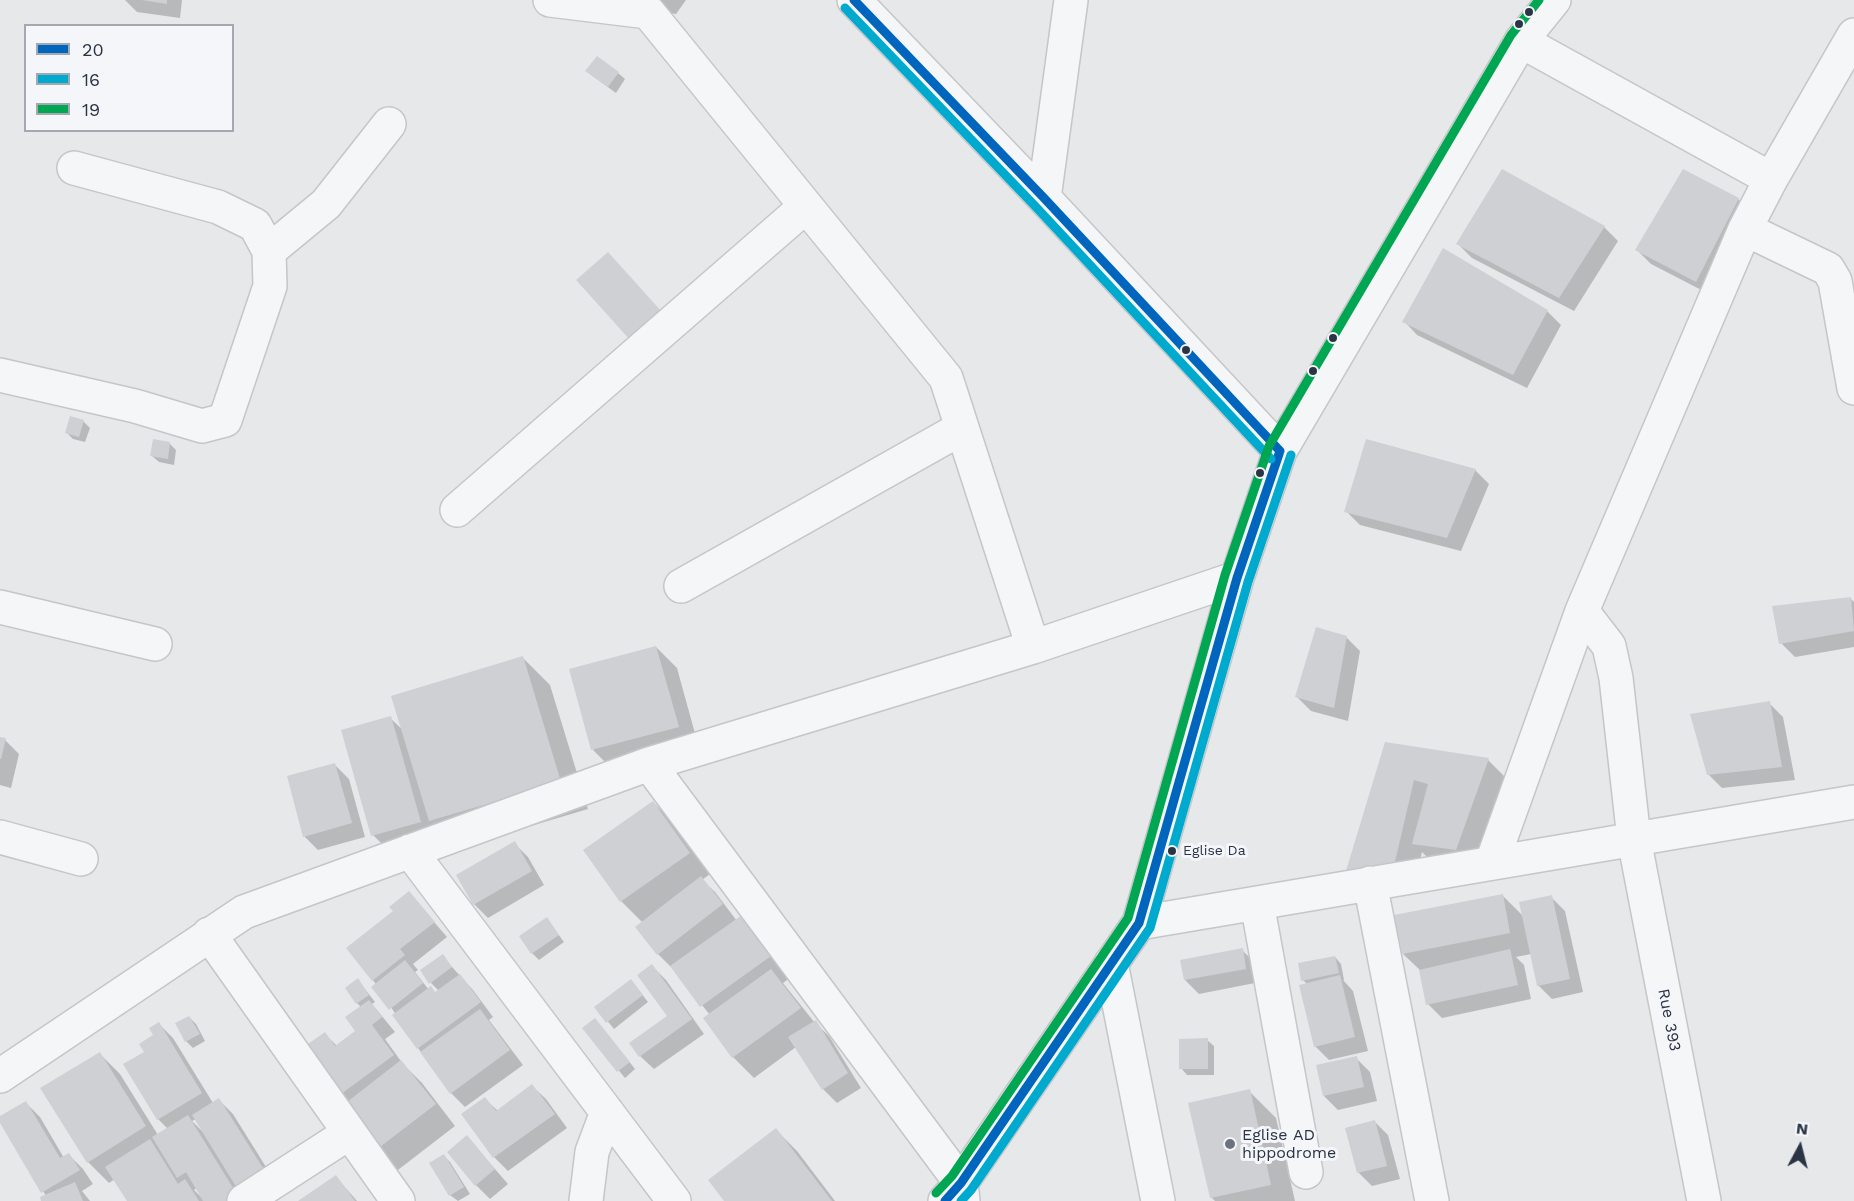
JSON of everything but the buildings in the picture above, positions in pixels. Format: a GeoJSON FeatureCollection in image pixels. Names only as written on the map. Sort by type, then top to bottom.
{"type":"FeatureCollection","features":[{"type":"Feature","properties":{"kind":"street"},"geometry":{"type":"LineString","coordinates":[[550,0],[654,6],[806,206],[946,378],[1033,647]]}},
{"type":"Feature","properties":{"kind":"street"},"geometry":{"type":"LineString","coordinates":[[854,0],[1044,198],[1280,451]]}},
{"type":"Feature","properties":{"kind":"street"},"geometry":{"type":"LineString","coordinates":[[1044,198],[1071,0]]}},
{"type":"Feature","properties":{"kind":"street"},"geometry":{"type":"LineString","coordinates":[[649,764],[956,1195],[1139,923],[1237,578],[1280,451],[1521,41],[1554,0]]}},
{"type":"Feature","properties":{"kind":"street"},"geometry":{"type":"LineString","coordinates":[[1492,862],[1582,611],[1745,229],[1771,179],[1854,35]]}},
{"type":"Feature","properties":{"kind":"street"},"geometry":{"type":"LineString","coordinates":[[1521,41],[1771,179]]}},
{"type":"Feature","properties":{"kind":"street"},"geometry":{"type":"LineString","coordinates":[[269,251],[326,204],[388,124]]}},
{"type":"Feature","properties":{"kind":"street"},"geometry":{"type":"LineString","coordinates":[[0,375],[135,406],[202,426],[225,420],[270,286],[269,251],[255,225],[218,207],[74,168]]}},
{"type":"Feature","properties":{"kind":"street"},"geometry":{"type":"LineString","coordinates":[[457,510],[806,206]]}},
{"type":"Feature","properties":{"kind":"street"},"geometry":{"type":"LineString","coordinates":[[1745,229],[1828,269],[1835,281],[1854,388]]}},
{"type":"Feature","properties":{"kind":"street"},"geometry":{"type":"LineString","coordinates":[[681,586],[962,428]]}},
{"type":"Feature","properties":{"kind":"street"},"geometry":{"type":"LineString","coordinates":[[0,1076],[244,912],[649,764],[1033,647],[1237,578]]}},
{"type":"Feature","properties":{"kind":"street"},"geometry":{"type":"LineString","coordinates":[[0,607],[155,644]]}},
{"type":"Feature","properties":{"kind":"street","name":"Rue 393"},"geometry":{"type":"LineString","coordinates":[[1582,611],[1609,646],[1616,678],[1634,839],[1704,1201]]}},
{"type":"Feature","properties":{"kind":"street"},"geometry":{"type":"LineString","coordinates":[[1139,923],[1854,802]]}},
{"type":"Feature","properties":{"kind":"street"},"geometry":{"type":"LineString","coordinates":[[0,837],[81,859]]}},
{"type":"Feature","properties":{"kind":"street"},"geometry":{"type":"LineString","coordinates":[[410,851],[674,1201]]}},
{"type":"Feature","properties":{"kind":"street"},"geometry":{"type":"LineString","coordinates":[[1370,883],[1432,1201]]}},
{"type":"Feature","properties":{"kind":"street"},"geometry":{"type":"LineString","coordinates":[[1257,903],[1306,1172]]}},
{"type":"Feature","properties":{"kind":"street"},"geometry":{"type":"LineString","coordinates":[[209,934],[398,1201]]}},
{"type":"Feature","properties":{"kind":"street"},"geometry":{"type":"LineString","coordinates":[[1111,963],[1158,1201]]}},
{"type":"Feature","properties":{"kind":"street"},"geometry":{"type":"LineString","coordinates":[[586,1201],[592,1152],[607,1112]]}},
{"type":"Feature","properties":{"kind":"street"},"geometry":{"type":"LineString","coordinates":[[244,1201],[349,1133]]}},
{"type":"Feature","properties":{"kind":"transit line","name":"20"},"geometry":{"type":"LineString","coordinates":[[854,0],[1044,198],[1280,451]]}},
{"type":"Feature","properties":{"kind":"transit line","name":"19"},"geometry":{"type":"LineString","coordinates":[[936,1193],[952,1176],[1128,918],[1225,575],[1269,446],[1511,35],[1539,0]]}},
{"type":"Feature","properties":{"kind":"transit line","name":"16"},"geometry":{"type":"LineString","coordinates":[[845,8],[1035,206],[1271,459]]}},
{"type":"Feature","properties":{"kind":"transit line","name":"20"},"geometry":{"type":"LineString","coordinates":[[945,1201],[961,1183],[1139,923],[1237,578],[1280,451]]}},
{"type":"Feature","properties":{"kind":"transit line","name":"16"},"geometry":{"type":"LineString","coordinates":[[961,1201],[971,1190],[1150,928],[1248,582],[1291,455]]}},
{"type":"Feature","properties":{"kind":"place","name":"Eglise Da"},"geometry":{"type":"Point","coordinates":[1172,851]}},
{"type":"Feature","properties":{"kind":"place","name":"Eglise AD hippodrome"},"geometry":{"type":"Point","coordinates":[1230,1144]}}]}
